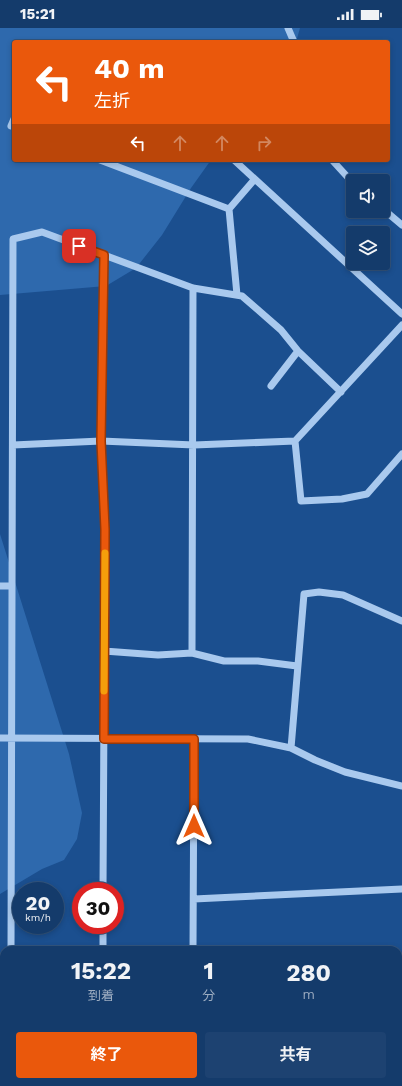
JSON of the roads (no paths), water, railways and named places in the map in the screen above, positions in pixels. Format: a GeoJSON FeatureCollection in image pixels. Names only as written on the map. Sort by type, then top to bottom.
{"type":"FeatureCollection","features":[{"type":"Feature","properties":{"kind":"street"},"geometry":{"type":"LineString","coordinates":[[288,28],[293,40]]}},
{"type":"Feature","properties":{"kind":"street"},"geometry":{"type":"LineString","coordinates":[[105,162],[229,209]]}},
{"type":"Feature","properties":{"kind":"street"},"geometry":{"type":"LineString","coordinates":[[236,162],[402,314]]}},
{"type":"Feature","properties":{"kind":"street"},"geometry":{"type":"LineString","coordinates":[[334,162],[346,175]]}},
{"type":"Feature","properties":{"kind":"street"},"geometry":{"type":"LineString","coordinates":[[237,294],[229,209],[254,180]]}},
{"type":"Feature","properties":{"kind":"street"},"geometry":{"type":"LineString","coordinates":[[390,215],[402,224]]}},
{"type":"Feature","properties":{"kind":"street"},"geometry":{"type":"LineString","coordinates":[[11,946],[13,239],[42,232],[193,288],[242,296],[281,330],[298,351],[341,392]]}},
{"type":"Feature","properties":{"kind":"street"},"geometry":{"type":"LineString","coordinates":[[103,882],[105,529],[101,441],[104,255]]}},
{"type":"Feature","properties":{"kind":"street"},"geometry":{"type":"LineString","coordinates":[[192,653],[193,288]]}},
{"type":"Feature","properties":{"kind":"street"},"geometry":{"type":"LineString","coordinates":[[13,445],[101,441],[193,445],[295,441],[402,325]]}},
{"type":"Feature","properties":{"kind":"street"},"geometry":{"type":"LineString","coordinates":[[272,386],[298,351]]}},
{"type":"Feature","properties":{"kind":"street"},"geometry":{"type":"LineString","coordinates":[[295,441],[301,501],[342,499],[366,494],[402,454]]}},
{"type":"Feature","properties":{"kind":"street"},"geometry":{"type":"LineString","coordinates":[[0,586],[12,586]]}},
{"type":"Feature","properties":{"kind":"street"},"geometry":{"type":"LineString","coordinates":[[291,748],[304,594],[319,592],[343,595],[402,621]]}},
{"type":"Feature","properties":{"kind":"street"},"geometry":{"type":"LineString","coordinates":[[104,651],[158,655],[192,653],[224,661],[258,661],[297,666]]}},
{"type":"Feature","properties":{"kind":"street"},"geometry":{"type":"LineString","coordinates":[[0,738],[248,739],[291,748],[344,772],[402,786]]}},
{"type":"Feature","properties":{"kind":"street"},"geometry":{"type":"LineString","coordinates":[[193,946],[194,739]]}},
{"type":"Feature","properties":{"kind":"street"},"geometry":{"type":"LineString","coordinates":[[194,899],[402,889]]}},
{"type":"Feature","properties":{"kind":"street"},"geometry":{"type":"LineString","coordinates":[[103,934],[103,946]]}}]}
